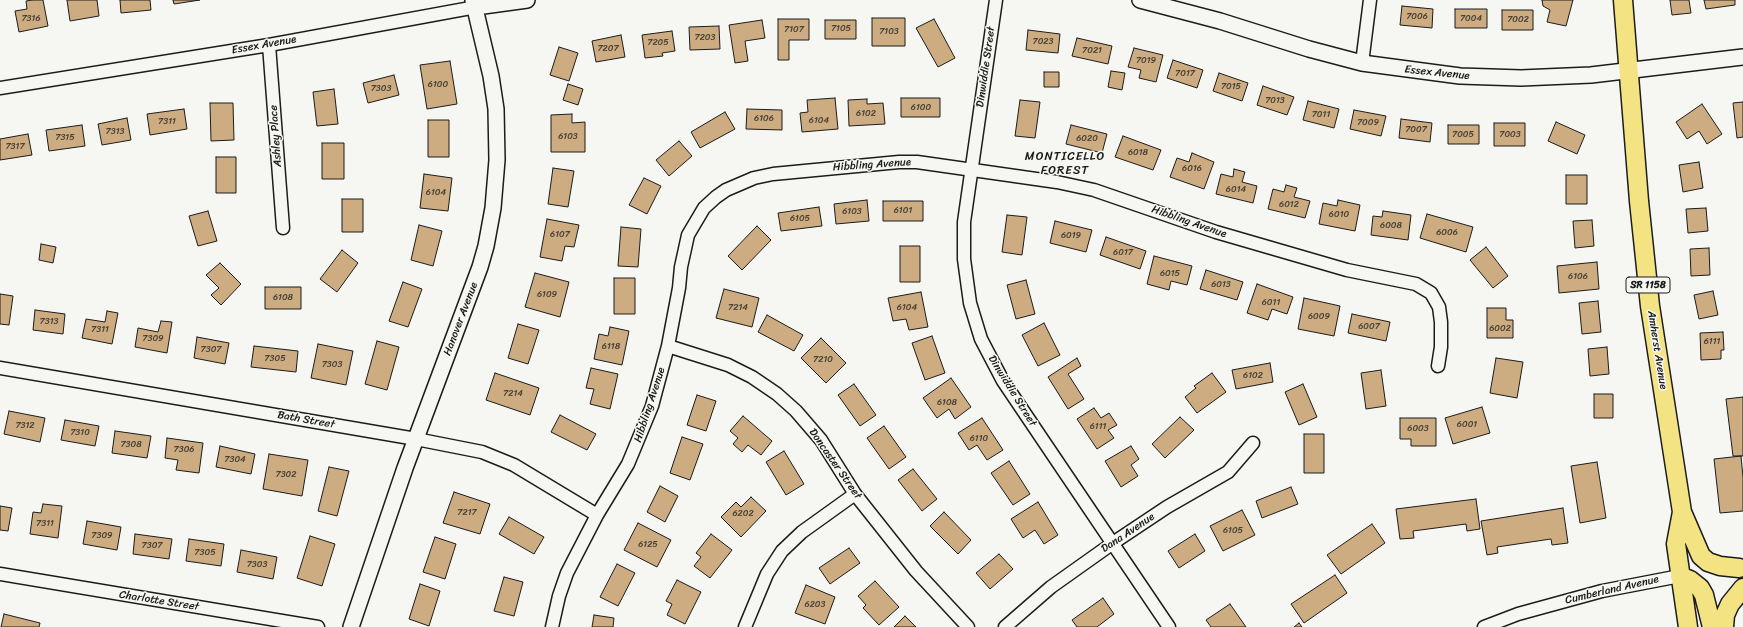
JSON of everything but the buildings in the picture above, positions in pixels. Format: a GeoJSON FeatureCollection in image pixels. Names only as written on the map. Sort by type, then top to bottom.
{"type":"FeatureCollection","features":[{"type":"Feature","properties":{"kind":"main road","name":"Amherst Avenue"},"geometry":{"type":"LineString","coordinates":[[1623,0],[1650,306],[1682,512],[1676,544],[1688,627]]}},
{"type":"Feature","properties":{"kind":"main road"},"geometry":{"type":"LineString","coordinates":[[1682,512],[1701,556],[1708,562],[1714,564],[1741,568]]}},
{"type":"Feature","properties":{"kind":"main road","name":"Cumberland Avenue"},"geometry":{"type":"LineString","coordinates":[[1680,576],[1741,568]]}},
{"type":"Feature","properties":{"kind":"main road"},"geometry":{"type":"LineString","coordinates":[[1680,576],[1690,580],[1700,588],[1704,595],[1712,627]]}},
{"type":"Feature","properties":{"kind":"main road"},"geometry":{"type":"LineString","coordinates":[[1724,627],[1725,615],[1730,604],[1743,588]]}},
{"type":"Feature","properties":{"kind":"street","name":"Essex Avenue"},"geometry":{"type":"LineString","coordinates":[[0,88],[270,45],[474,4],[527,0]]}},
{"type":"Feature","properties":{"kind":"street","name":"Dinwiddie Street"},"geometry":{"type":"LineString","coordinates":[[996,0],[964,222],[964,259],[970,303],[981,339],[1002,381],[1169,627]]}},
{"type":"Feature","properties":{"kind":"street","name":"Essex Avenue"},"geometry":{"type":"LineString","coordinates":[[1140,0],[1166,3],[1362,63],[1460,76],[1521,78],[1591,75],[1743,57]]}},
{"type":"Feature","properties":{"kind":"street"},"geometry":{"type":"LineString","coordinates":[[1362,63],[1370,0]]}},
{"type":"Feature","properties":{"kind":"street","name":"Hanover Avenue"},"geometry":{"type":"LineString","coordinates":[[351,627],[376,550],[480,267],[493,208],[497,160],[496,108],[491,76],[474,4]]}},
{"type":"Feature","properties":{"kind":"street","name":"Ashley Place"},"geometry":{"type":"LineString","coordinates":[[270,45],[283,228]]}},
{"type":"Feature","properties":{"kind":"street","name":"Hibbling Avenue"},"geometry":{"type":"LineString","coordinates":[[552,627],[559,596],[567,573],[597,515],[634,453],[652,406],[668,346],[679,288],[681,267],[688,235],[704,208],[726,190],[742,182],[773,174],[877,163],[917,162],[1057,182],[1094,190],[1230,237],[1347,270],[1416,284],[1431,293],[1439,307],[1441,322],[1441,347],[1438,366]]}},
{"type":"Feature","properties":{"kind":"street","name":"Doncaster Street"},"geometry":{"type":"LineString","coordinates":[[668,346],[728,365],[752,377],[777,394],[796,410],[812,429],[855,494],[916,571],[968,627]]}},
{"type":"Feature","properties":{"kind":"street","name":"Bath Street"},"geometry":{"type":"LineString","coordinates":[[0,368],[461,447],[496,457],[597,515]]}},
{"type":"Feature","properties":{"kind":"street","name":"Dana Avenue"},"geometry":{"type":"LineString","coordinates":[[1005,627],[1051,587],[1113,543],[1167,507],[1228,472],[1252,443]]}},
{"type":"Feature","properties":{"kind":"street"},"geometry":{"type":"LineString","coordinates":[[745,627],[767,574],[782,551],[802,532],[855,494]]}},
{"type":"Feature","properties":{"kind":"street","name":"Charlotte Street"},"geometry":{"type":"LineString","coordinates":[[0,574],[318,627]]}},
{"type":"Feature","properties":{"kind":"street","name":"Cumberland Avenue"},"geometry":{"type":"LineString","coordinates":[[1484,627],[1518,614],[1595,592],[1638,582],[1680,576]]}},
{"type":"Feature","properties":{"kind":"district","name":"MONTICELLO FOREST"},"geometry":{"type":"Point","coordinates":[1065,164]}}]}
